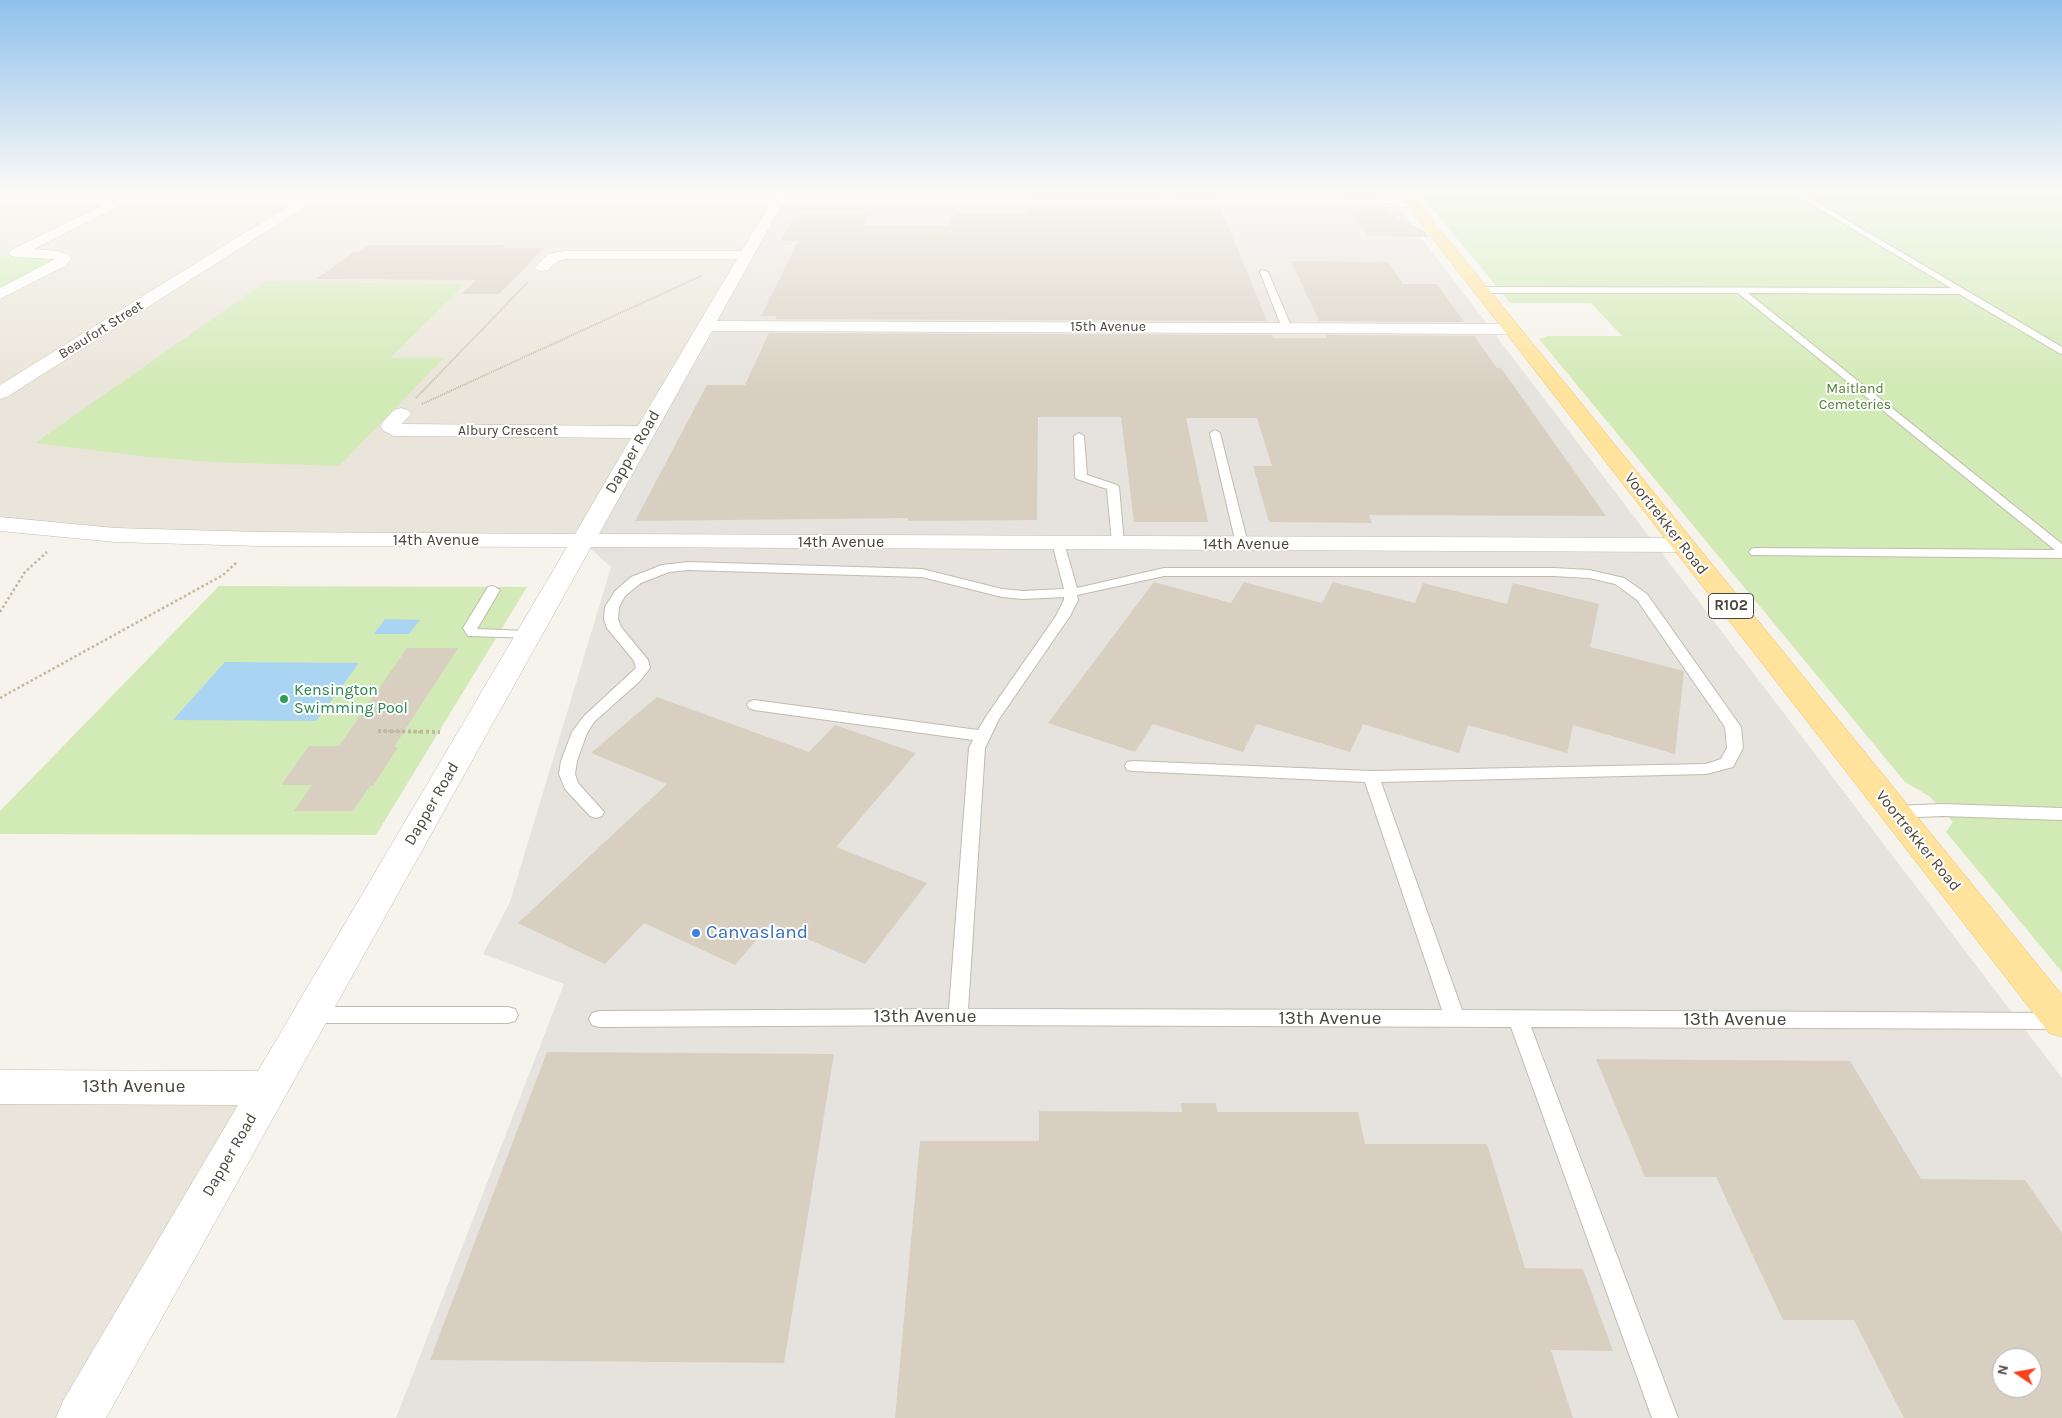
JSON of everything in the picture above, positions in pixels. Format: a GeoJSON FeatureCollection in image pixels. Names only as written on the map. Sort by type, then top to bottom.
{"type":"FeatureCollection","features":[{"type":"Feature","properties":{"kind":"main road","name":"Voortrekker Road"},"geometry":{"type":"LineString","coordinates":[[1453,256],[2062,1021]]}},
{"type":"Feature","properties":{"kind":"street"},"geometry":{"type":"LineString","coordinates":[[0,294],[60,263],[64,258],[61,256]]}},
{"type":"Feature","properties":{"kind":"street","name":"Beaufort Street"},"geometry":{"type":"LineString","coordinates":[[0,393],[218,256]]}},
{"type":"Feature","properties":{"kind":"street"},"geometry":{"type":"LineString","coordinates":[[542,267],[553,257],[558,256]]}},
{"type":"Feature","properties":{"kind":"street","name":"Dapper Road"},"geometry":{"type":"LineString","coordinates":[[80,1418],[746,256]]}},
{"type":"Feature","properties":{"kind":"street","name":"15th Avenue"},"geometry":{"type":"LineString","coordinates":[[705,326],[1511,329]]}},
{"type":"Feature","properties":{"kind":"street","name":"Albury Crescent"},"geometry":{"type":"LineString","coordinates":[[401,414],[392,423],[391,427],[394,430],[644,432]]}},
{"type":"Feature","properties":{"kind":"street","name":"14th Avenue"},"geometry":{"type":"LineString","coordinates":[[0,524],[70,532],[177,538],[1684,545]]}},
{"type":"Feature","properties":{"kind":"street","name":"13th Avenue"},"geometry":{"type":"LineString","coordinates":[[0,1087],[269,1088]]}},
{"type":"Feature","properties":{"kind":"lane"},"geometry":{"type":"LineString","coordinates":[[1902,256],[2062,351]]}},
{"type":"Feature","properties":{"kind":"lane"},"geometry":{"type":"LineString","coordinates":[[1264,272],[1287,328]]}},
{"type":"Feature","properties":{"kind":"lane"},"geometry":{"type":"LineString","coordinates":[[1480,290],[1960,291]]}},
{"type":"Feature","properties":{"kind":"lane"},"geometry":{"type":"LineString","coordinates":[[1739,290],[2062,552]]}},
{"type":"Feature","properties":{"kind":"lane"},"geometry":{"type":"LineString","coordinates":[[1215,432],[1242,544]]}},
{"type":"Feature","properties":{"kind":"lane"},"geometry":{"type":"LineString","coordinates":[[1079,436],[1081,477],[1113,487],[1118,543]]}},
{"type":"Feature","properties":{"kind":"lane"},"geometry":{"type":"LineString","coordinates":[[958,1017],[977,748],[992,718],[1063,616],[1071,600],[1070,585],[1058,543]]}},
{"type":"Feature","properties":{"kind":"lane"},"geometry":{"type":"LineString","coordinates":[[1754,552],[2062,552]]}},
{"type":"Feature","properties":{"kind":"lane"},"geometry":{"type":"LineString","coordinates":[[596,812],[571,785],[567,774],[569,761],[580,732],[589,719],[635,678],[643,668],[642,660],[614,628],[611,618],[612,607],[620,594],[636,580],[667,568],[688,566],[894,571],[941,576],[1002,592],[1023,595],[1070,593],[1164,572],[1554,572],[1589,574],[1619,581],[1642,597],[1733,727],[1735,748],[1727,763],[1706,769],[1371,778],[1133,766]]}},
{"type":"Feature","properties":{"kind":"lane"},"geometry":{"type":"LineString","coordinates":[[493,590],[470,628],[473,633],[528,635]]}},
{"type":"Feature","properties":{"kind":"lane"},"geometry":{"type":"LineString","coordinates":[[754,705],[982,736]]}},
{"type":"Feature","properties":{"kind":"lane"},"geometry":{"type":"LineString","coordinates":[[1371,778],[1455,1019]]}},
{"type":"Feature","properties":{"kind":"lane"},"geometry":{"type":"LineString","coordinates":[[1895,812],[1942,810],[2062,814]]}},
{"type":"Feature","properties":{"kind":"lane"},"geometry":{"type":"LineString","coordinates":[[310,1015],[508,1015]]}},
{"type":"Feature","properties":{"kind":"lane","name":"13th Avenue"},"geometry":{"type":"LineString","coordinates":[[599,1019],[958,1017],[2062,1021]]}},
{"type":"Feature","properties":{"kind":"lane"},"geometry":{"type":"LineString","coordinates":[[1518,1019],[1664,1418]]}},
{"type":"Feature","properties":{"kind":"path"},"geometry":{"type":"LineString","coordinates":[[401,414],[744,256]]}},
{"type":"Feature","properties":{"kind":"path"},"geometry":{"type":"LineString","coordinates":[[401,414],[542,267]]}},
{"type":"Feature","properties":{"kind":"path"},"geometry":{"type":"LineString","coordinates":[[0,612],[24,572],[70,532]]}},
{"type":"Feature","properties":{"kind":"path"},"geometry":{"type":"LineString","coordinates":[[0,698],[223,575],[260,539]]}},
{"type":"Feature","properties":{"kind":"path"},"geometry":{"type":"LineString","coordinates":[[378,731],[473,732]]}},
{"type":"Feature","properties":{"kind":"shaded area"},"geometry":{"type":"Polygon","coordinates":[[[0,256],[746,256],[582,541],[260,539],[0,524],[0,256]]]}},
{"type":"Feature","properties":{"kind":"shaded area"},"geometry":{"type":"Polygon","coordinates":[[[746,256],[1435,256],[2062,1078],[2062,1418],[396,1418],[564,984],[483,954],[510,902],[611,567],[582,541],[746,256]]]}},
{"type":"Feature","properties":{"kind":"shaded area"},"geometry":{"type":"Polygon","coordinates":[[[0,1087],[269,1088],[80,1418],[0,1418],[0,1087]]]}},
{"type":"Feature","properties":{"kind":"green space"},"geometry":{"type":"Polygon","coordinates":[[[0,256],[49,256],[57,259],[0,291],[0,256]]]}},
{"type":"Feature","properties":{"kind":"green space","name":"Maitland Cemeteries"},"geometry":{"type":"Polygon","coordinates":[[[1471,256],[2062,256],[2062,972],[1946,832],[1953,822],[1929,796],[1905,782],[1539,339],[1547,336],[1622,336],[1591,303],[1510,303],[1471,256]]]}},
{"type":"Feature","properties":{"kind":"green space"},"geometry":{"type":"Polygon","coordinates":[[[265,282],[465,284],[390,358],[444,358],[339,466],[211,462],[149,457],[35,443],[265,282]]]}},
{"type":"Feature","properties":{"kind":"green space","name":"Kensington Swimming Pool"},"geometry":{"type":"Polygon","coordinates":[[[219,586],[527,587],[376,835],[0,834],[0,811],[219,586]]]}},
{"type":"Feature","properties":{"kind":"water"},"geometry":{"type":"Polygon","coordinates":[[[385,619],[420,620],[409,634],[374,634],[385,619]]]}},
{"type":"Feature","properties":{"kind":"water"},"geometry":{"type":"Polygon","coordinates":[[[225,662],[359,663],[316,721],[173,720],[225,662]]]}},
{"type":"Feature","properties":{"kind":"building"},"geometry":{"type":"Polygon","coordinates":[[[348,256],[536,256],[499,294],[462,294],[476,280],[316,279],[348,256]]]}},
{"type":"Feature","properties":{"kind":"building"},"geometry":{"type":"Polygon","coordinates":[[[791,256],[1240,256],[1267,321],[775,319],[777,316],[761,316],[791,256]]]}},
{"type":"Feature","properties":{"kind":"building"},"geometry":{"type":"Polygon","coordinates":[[[1291,261],[1388,262],[1403,284],[1437,284],[1464,322],[1319,321],[1291,261]]]}},
{"type":"Feature","properties":{"kind":"building"},"geometry":{"type":"Polygon","coordinates":[[[769,333],[1272,335],[1273,338],[1327,338],[1326,335],[1474,336],[1497,368],[1501,368],[1606,516],[1369,515],[1372,523],[1269,522],[1253,466],[1272,466],[1257,418],[1186,418],[1208,522],[1134,522],[1121,417],[1038,417],[1037,520],[908,521],[908,518],[635,521],[707,385],[745,385],[769,333]]]}},
{"type":"Feature","properties":{"kind":"building"},"geometry":{"type":"Polygon","coordinates":[[[1154,582],[1231,603],[1244,582],[1322,603],[1333,582],[1415,603],[1423,583],[1507,604],[1513,583],[1599,604],[1590,647],[1684,671],[1675,754],[1573,725],[1567,753],[1468,725],[1459,753],[1363,724],[1350,752],[1257,724],[1243,752],[1153,724],[1135,752],[1048,723],[1154,582]]]}},
{"type":"Feature","properties":{"kind":"building"},"geometry":{"type":"Polygon","coordinates":[[[407,648],[458,648],[394,747],[398,747],[373,786],[370,786],[353,811],[294,811],[312,785],[281,785],[309,746],[339,746],[407,648]]]}},
{"type":"Feature","properties":{"kind":"building"},"geometry":{"type":"Polygon","coordinates":[[[657,697],[809,752],[835,725],[916,753],[836,847],[927,883],[865,964],[771,923],[735,965],[644,923],[605,964],[518,923],[667,784],[591,753],[657,697]]]}},
{"type":"Feature","properties":{"kind":"building"},"geometry":{"type":"Polygon","coordinates":[[[547,1052],[834,1054],[784,1363],[430,1360],[547,1052]]]}},
{"type":"Feature","properties":{"kind":"building"},"geometry":{"type":"Polygon","coordinates":[[[1596,1059],[1850,1061],[1921,1179],[2025,1180],[2062,1233],[2062,1418],[1904,1418],[1854,1320],[1783,1320],[1716,1177],[1645,1177],[1596,1059]]]}},
{"type":"Feature","properties":{"kind":"building"},"geometry":{"type":"Polygon","coordinates":[[[1181,1103],[1216,1103],[1217,1112],[1358,1112],[1365,1144],[1487,1144],[1525,1268],[1583,1269],[1613,1351],[1551,1350],[1573,1418],[895,1418],[920,1141],[1039,1141],[1039,1111],[1182,1112],[1181,1103]]]}},
{"type":"Feature","properties":{"kind":"place","name":"Kensington Swimming Pool"},"geometry":{"type":"Point","coordinates":[284,699]}},
{"type":"Feature","properties":{"kind":"place","name":"Canvasland"},"geometry":{"type":"Point","coordinates":[696,933]}}]}
